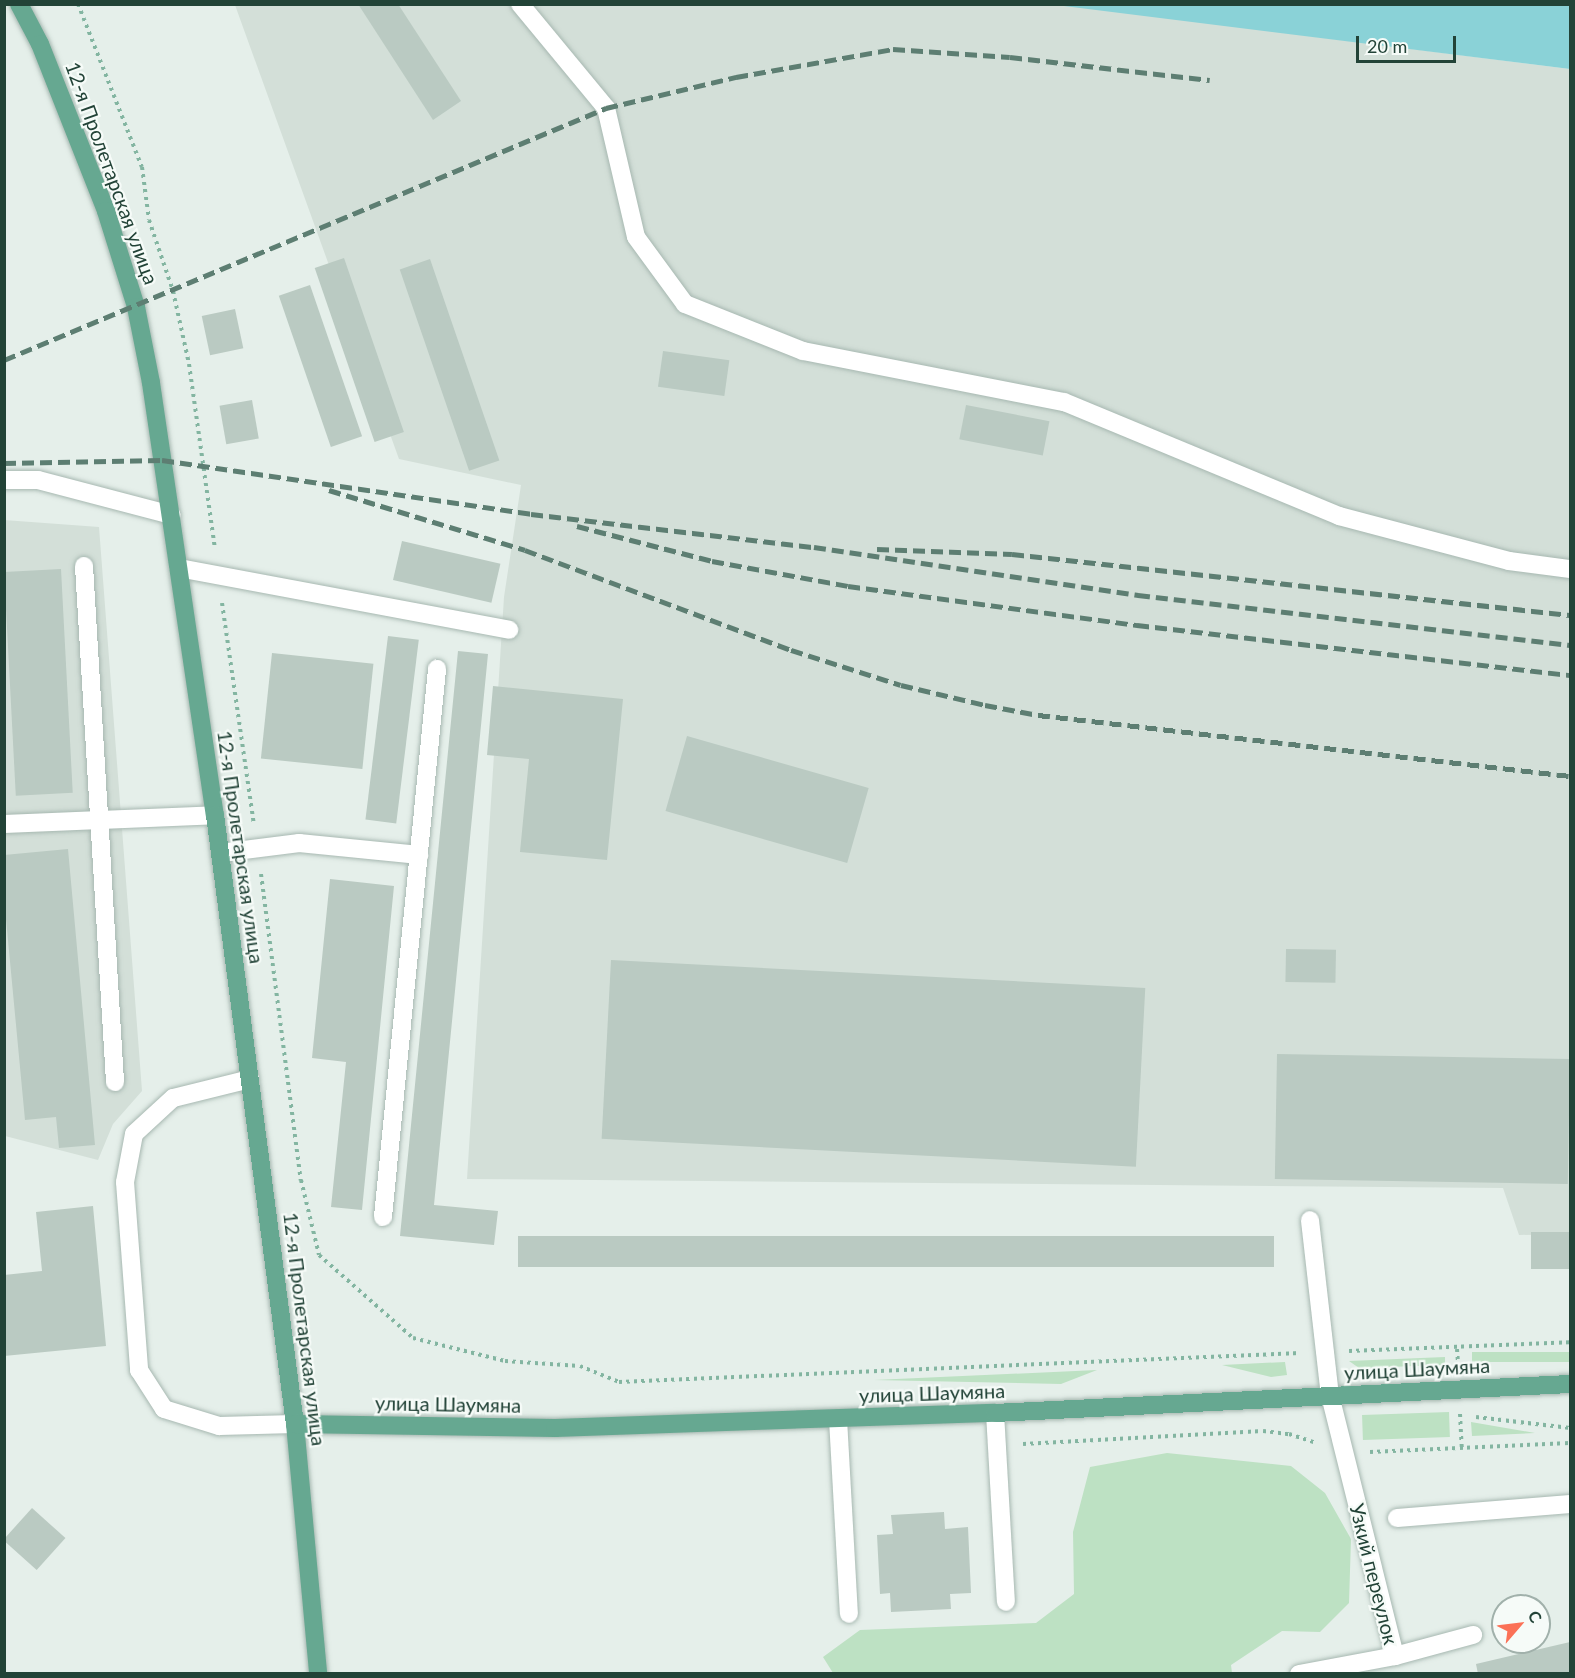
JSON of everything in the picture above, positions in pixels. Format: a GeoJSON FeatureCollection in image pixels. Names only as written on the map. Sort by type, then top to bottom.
{"type":"FeatureCollection","features":[{"type":"Feature","properties":{"kind":"main road","name":"12-я Пролетарская улица"},"geometry":{"type":"LineString","coordinates":[[19,4],[40,44],[106,211],[136,307],[171,515],[215,815],[295,1424],[318,1674]]}},
{"type":"Feature","properties":{"kind":"main road","name":"улица Шаумяна"},"geometry":{"type":"LineString","coordinates":[[295,1424],[555,1428],[995,1413],[1570,1384]]}},
{"type":"Feature","properties":{"kind":"street"},"geometry":{"type":"LineString","coordinates":[[520,4],[606,108],[636,237],[685,304],[803,351],[1064,402],[1339,516],[1509,561],[1570,569]]}},
{"type":"Feature","properties":{"kind":"street"},"geometry":{"type":"LineString","coordinates":[[4,480],[38,480],[171,515]]}},
{"type":"Feature","properties":{"kind":"street"},"geometry":{"type":"LineString","coordinates":[[84,566],[115,1082]]}},
{"type":"Feature","properties":{"kind":"street"},"geometry":{"type":"LineString","coordinates":[[178,568],[509,630]]}},
{"type":"Feature","properties":{"kind":"street"},"geometry":{"type":"LineString","coordinates":[[383,1217],[437,669]]}},
{"type":"Feature","properties":{"kind":"street"},"geometry":{"type":"LineString","coordinates":[[4,824],[215,815]]}},
{"type":"Feature","properties":{"kind":"street"},"geometry":{"type":"LineString","coordinates":[[220,853],[299,843],[419,855]]}},
{"type":"Feature","properties":{"kind":"street"},"geometry":{"type":"LineString","coordinates":[[250,1079],[173,1098],[134,1134],[125,1182],[139,1370],[164,1409],[219,1426],[295,1424]]}},
{"type":"Feature","properties":{"kind":"street","name":"Узкий переулок"},"geometry":{"type":"LineString","coordinates":[[1299,1674],[1395,1656],[1330,1396],[1310,1220]]}},
{"type":"Feature","properties":{"kind":"street"},"geometry":{"type":"LineString","coordinates":[[995,1413],[1006,1602]]}},
{"type":"Feature","properties":{"kind":"street"},"geometry":{"type":"LineString","coordinates":[[838,1419],[849,1614]]}},
{"type":"Feature","properties":{"kind":"street"},"geometry":{"type":"LineString","coordinates":[[1397,1518],[1570,1504]]}},
{"type":"Feature","properties":{"kind":"street"},"geometry":{"type":"LineString","coordinates":[[1395,1656],[1473,1635]]}},
{"type":"Feature","properties":{"kind":"path"},"geometry":{"type":"LineString","coordinates":[[78,4],[142,167],[149,220],[173,291],[191,375],[258,848],[301,1180],[319,1255],[413,1338],[506,1361],[580,1366],[619,1382],[1325,1351],[1457,1349],[1570,1342]]}},
{"type":"Feature","properties":{"kind":"path"},"geometry":{"type":"LineString","coordinates":[[1457,1349],[1458,1362]]}},
{"type":"Feature","properties":{"kind":"path"},"geometry":{"type":"LineString","coordinates":[[1462,1448],[1460,1414],[1545,1428],[1570,1428]]}},
{"type":"Feature","properties":{"kind":"path"},"geometry":{"type":"LineString","coordinates":[[997,1445],[1263,1431],[1289,1434],[1344,1452],[1570,1443]]}},
{"type":"Feature","properties":{"kind":"shaded area"},"geometry":{"type":"Polygon","coordinates":[[[1056,4],[1570,69],[1570,1234],[1519,1235],[1503,1188],[467,1179],[504,597],[521,485],[399,459],[235,5],[1056,4]]]}},
{"type":"Feature","properties":{"kind":"shaded area"},"geometry":{"type":"Polygon","coordinates":[[[4,520],[99,527],[142,1091],[113,1124],[98,1160],[5,1136],[4,520]]]}},
{"type":"Feature","properties":{"kind":"green space"},"geometry":{"type":"Polygon","coordinates":[[[1472,1352],[1570,1352],[1570,1362],[1472,1362],[1472,1352]]]}},
{"type":"Feature","properties":{"kind":"green space"},"geometry":{"type":"Polygon","coordinates":[[[1445,1357],[1445,1365],[1359,1368],[1349,1361],[1445,1357]]]}},
{"type":"Feature","properties":{"kind":"green space"},"geometry":{"type":"Polygon","coordinates":[[[1285,1362],[1287,1375],[1271,1377],[1222,1365],[1285,1362]]]}},
{"type":"Feature","properties":{"kind":"green space"},"geometry":{"type":"Polygon","coordinates":[[[1097,1370],[1061,1384],[874,1380],[1097,1370]]]}},
{"type":"Feature","properties":{"kind":"green space"},"geometry":{"type":"Polygon","coordinates":[[[1449,1412],[1450,1437],[1363,1440],[1362,1415],[1449,1412]]]}},
{"type":"Feature","properties":{"kind":"green space"},"geometry":{"type":"Polygon","coordinates":[[[1471,1422],[1535,1433],[1472,1436],[1471,1422]]]}},
{"type":"Feature","properties":{"kind":"green space"},"geometry":{"type":"Polygon","coordinates":[[[1167,1453],[1291,1466],[1325,1493],[1351,1539],[1349,1603],[1320,1632],[1282,1631],[1231,1665],[1232,1673],[833,1673],[823,1657],[860,1630],[1036,1623],[1074,1594],[1073,1532],[1090,1467],[1167,1453]]]}},
{"type":"Feature","properties":{"kind":"water"},"geometry":{"type":"Polygon","coordinates":[[[1056,5],[1570,5],[1570,69],[1056,5]]]}},
{"type":"Feature","properties":{"kind":"building"},"geometry":{"type":"Polygon","coordinates":[[[358,4],[398,4],[461,101],[433,120],[358,4]]]}},
{"type":"Feature","properties":{"kind":"building"},"geometry":{"type":"Polygon","coordinates":[[[344,258],[404,432],[375,442],[315,268],[344,258]]]}},
{"type":"Feature","properties":{"kind":"building"},"geometry":{"type":"Polygon","coordinates":[[[430,259],[499,460],[469,471],[400,269],[430,259]]]}},
{"type":"Feature","properties":{"kind":"building"},"geometry":{"type":"Polygon","coordinates":[[[310,285],[362,436],[331,447],[279,296],[310,285]]]}},
{"type":"Feature","properties":{"kind":"building"},"geometry":{"type":"Polygon","coordinates":[[[235,309],[243,348],[210,355],[202,316],[235,309]]]}},
{"type":"Feature","properties":{"kind":"building"},"geometry":{"type":"Polygon","coordinates":[[[663,351],[729,360],[724,396],[658,387],[663,351]]]}},
{"type":"Feature","properties":{"kind":"building"},"geometry":{"type":"Polygon","coordinates":[[[252,400],[259,438],[226,444],[220,406],[252,400]]]}},
{"type":"Feature","properties":{"kind":"building"},"geometry":{"type":"Polygon","coordinates":[[[966,405],[1049,421],[1043,456],[959,439],[966,405]]]}},
{"type":"Feature","properties":{"kind":"building"},"geometry":{"type":"Polygon","coordinates":[[[402,541],[500,564],[491,603],[393,580],[402,541]]]}},
{"type":"Feature","properties":{"kind":"building"},"geometry":{"type":"Polygon","coordinates":[[[61,569],[73,793],[16,796],[4,572],[61,569]]]}},
{"type":"Feature","properties":{"kind":"building"},"geometry":{"type":"Polygon","coordinates":[[[388,636],[419,640],[396,823],[365,820],[388,636]]]}},
{"type":"Feature","properties":{"kind":"building"},"geometry":{"type":"Polygon","coordinates":[[[458,651],[488,654],[434,1205],[498,1211],[494,1245],[400,1236],[458,651]]]}},
{"type":"Feature","properties":{"kind":"building"},"geometry":{"type":"Polygon","coordinates":[[[272,653],[373,664],[362,769],[261,758],[272,653]]]}},
{"type":"Feature","properties":{"kind":"building"},"geometry":{"type":"Polygon","coordinates":[[[493,686],[623,699],[607,860],[520,852],[529,759],[487,755],[493,686]]]}},
{"type":"Feature","properties":{"kind":"building"},"geometry":{"type":"Polygon","coordinates":[[[687,736],[869,788],[847,863],[666,811],[687,736]]]}},
{"type":"Feature","properties":{"kind":"building"},"geometry":{"type":"Polygon","coordinates":[[[68,849],[95,1145],[59,1148],[56,1117],[25,1120],[4,898],[4,855],[68,849]]]}},
{"type":"Feature","properties":{"kind":"building"},"geometry":{"type":"Polygon","coordinates":[[[330,879],[394,886],[362,1210],[331,1207],[346,1062],[312,1058],[330,879]]]}},
{"type":"Feature","properties":{"kind":"building"},"geometry":{"type":"Polygon","coordinates":[[[1286,949],[1336,950],[1335,983],[1285,982],[1286,949]]]}},
{"type":"Feature","properties":{"kind":"building"},"geometry":{"type":"Polygon","coordinates":[[[611,960],[1145,988],[1136,1167],[602,1139],[611,960]]]}},
{"type":"Feature","properties":{"kind":"building"},"geometry":{"type":"Polygon","coordinates":[[[1277,1054],[1570,1059],[1568,1184],[1275,1179],[1277,1054]]]}},
{"type":"Feature","properties":{"kind":"building"},"geometry":{"type":"Polygon","coordinates":[[[93,1206],[106,1346],[4,1356],[4,1275],[42,1271],[36,1212],[93,1206]]]}},
{"type":"Feature","properties":{"kind":"building"},"geometry":{"type":"Polygon","coordinates":[[[1531,1232],[1570,1232],[1570,1269],[1531,1269],[1531,1232]]]}},
{"type":"Feature","properties":{"kind":"building"},"geometry":{"type":"Polygon","coordinates":[[[518,1236],[1274,1236],[1274,1267],[518,1267],[518,1236]]]}},
{"type":"Feature","properties":{"kind":"building"},"geometry":{"type":"Polygon","coordinates":[[[32,1508],[65,1538],[37,1570],[4,1541],[32,1508]]]}},
{"type":"Feature","properties":{"kind":"building"},"geometry":{"type":"Polygon","coordinates":[[[944,1512],[945,1529],[968,1527],[971,1593],[950,1594],[951,1609],[891,1612],[890,1593],[880,1594],[877,1535],[893,1534],[891,1515],[944,1512]]]}},
{"type":"Feature","properties":{"kind":"building"},"geometry":{"type":"Polygon","coordinates":[[[1570,1642],[1570,1674],[1478,1674],[1476,1664],[1519,1654],[1551,1654],[1551,1646],[1570,1642]]]}},
{"type":"Feature","properties":{"kind":"railway"},"geometry":{"type":"LineString","coordinates":[[4,360],[606,108],[736,77],[893,49],[1010,57],[1210,80]]}},
{"type":"Feature","properties":{"kind":"railway"},"geometry":{"type":"LineString","coordinates":[[4,463],[162,460],[531,514],[814,547],[1138,595],[1570,645]]}},
{"type":"Feature","properties":{"kind":"railway"},"geometry":{"type":"LineString","coordinates":[[329,490],[525,550],[791,650],[901,685],[985,705],[1038,715],[1570,776]]}},
{"type":"Feature","properties":{"kind":"railway"},"geometry":{"type":"LineString","coordinates":[[577,526],[712,561],[848,586],[1137,625],[1570,675]]}},
{"type":"Feature","properties":{"kind":"railway"},"geometry":{"type":"LineString","coordinates":[[877,549],[1012,554],[1570,615]]}}]}
